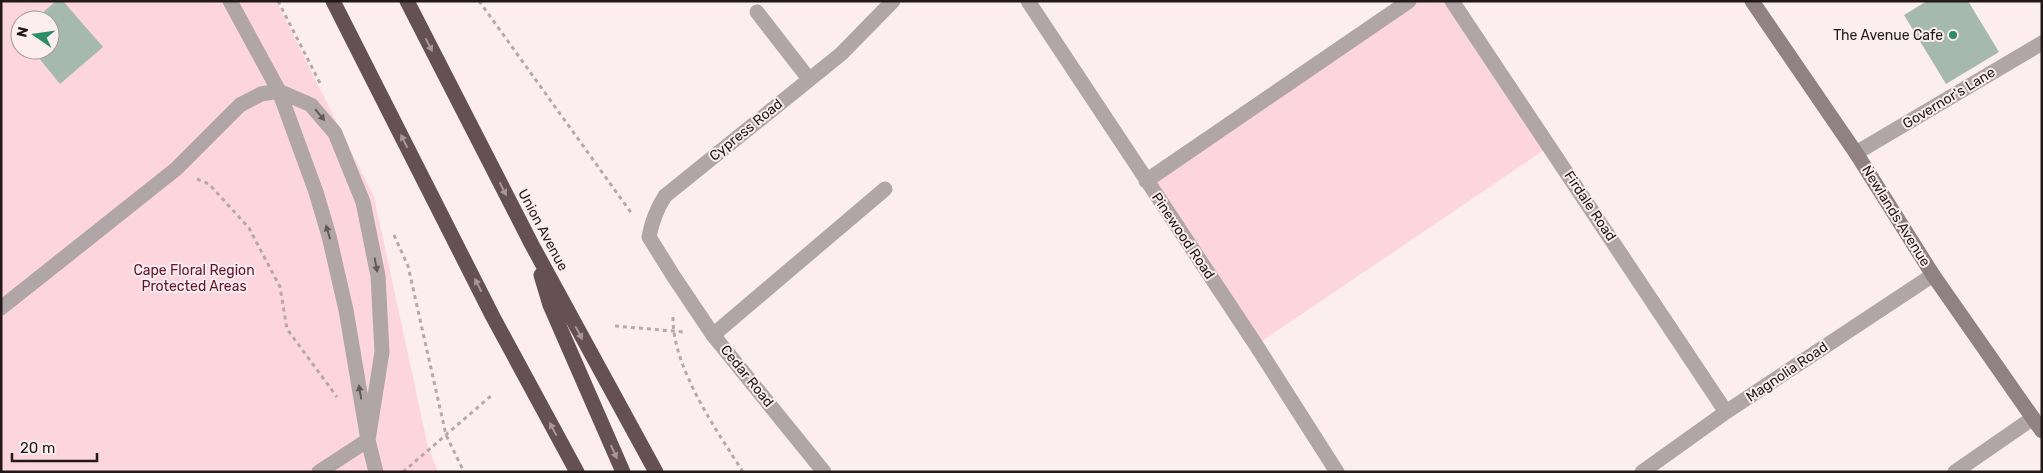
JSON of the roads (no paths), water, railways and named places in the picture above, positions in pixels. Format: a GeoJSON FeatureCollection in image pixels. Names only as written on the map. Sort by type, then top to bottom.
{"type":"FeatureCollection","features":[{"type":"Feature","properties":{"kind":"highway"},"geometry":{"type":"LineString","coordinates":[[333,1],[494,316],[577,472]]}},
{"type":"Feature","properties":{"kind":"highway","name":"Union Avenue"},"geometry":{"type":"LineString","coordinates":[[407,1],[532,245],[656,472]]}},
{"type":"Feature","properties":{"kind":"highway"},"geometry":{"type":"LineString","coordinates":[[532,245],[550,305],[622,472]]}},
{"type":"Feature","properties":{"kind":"main road","name":"Newlands Avenue"},"geometry":{"type":"LineString","coordinates":[[1752,1],[1856,153],[1933,275],[2038,425]]}},
{"type":"Feature","properties":{"kind":"street"},"geometry":{"type":"LineString","coordinates":[[230,1],[279,91],[316,192],[329,236],[346,310],[368,440],[376,472]]}},
{"type":"Feature","properties":{"kind":"street","name":"Cypress Road"},"geometry":{"type":"LineString","coordinates":[[674,277],[649,237],[657,208],[666,196],[840,54],[893,1]]}},
{"type":"Feature","properties":{"kind":"street","name":"Pinewood Road"},"geometry":{"type":"LineString","coordinates":[[1028,1],[1256,345],[1337,472]]}},
{"type":"Feature","properties":{"kind":"street"},"geometry":{"type":"LineString","coordinates":[[1146,181],[1409,1]]}},
{"type":"Feature","properties":{"kind":"street","name":"Firdale Road"},"geometry":{"type":"LineString","coordinates":[[1452,1],[1726,412]]}},
{"type":"Feature","properties":{"kind":"street"},"geometry":{"type":"LineString","coordinates":[[757,12],[810,79]]}},
{"type":"Feature","properties":{"kind":"street","name":"Governor's Lane"},"geometry":{"type":"LineString","coordinates":[[1856,153],[2042,43]]}},
{"type":"Feature","properties":{"kind":"street"},"geometry":{"type":"LineString","coordinates":[[1,308],[176,169],[240,105],[261,94],[279,91],[311,105],[335,133],[363,202],[378,276],[382,352],[368,440],[318,472]]}},
{"type":"Feature","properties":{"kind":"street"},"geometry":{"type":"LineString","coordinates":[[713,335],[885,190]]}},
{"type":"Feature","properties":{"kind":"street","name":"Magnolia Road"},"geometry":{"type":"LineString","coordinates":[[1642,472],[1726,412],[1933,275]]}},
{"type":"Feature","properties":{"kind":"street","name":"Cedar Road"},"geometry":{"type":"LineString","coordinates":[[674,277],[713,335],[824,472]]}},
{"type":"Feature","properties":{"kind":"street"},"geometry":{"type":"LineString","coordinates":[[1955,472],[2038,425]]}},
{"type":"Feature","properties":{"kind":"place","name":"The Avenue Cafe"},"geometry":{"type":"Point","coordinates":[1953,35]}},
{"type":"Feature","properties":{"kind":"park label","name":"Cape Floral Region Protected Areas"},"geometry":{"type":"Point","coordinates":[194,278]}}]}
